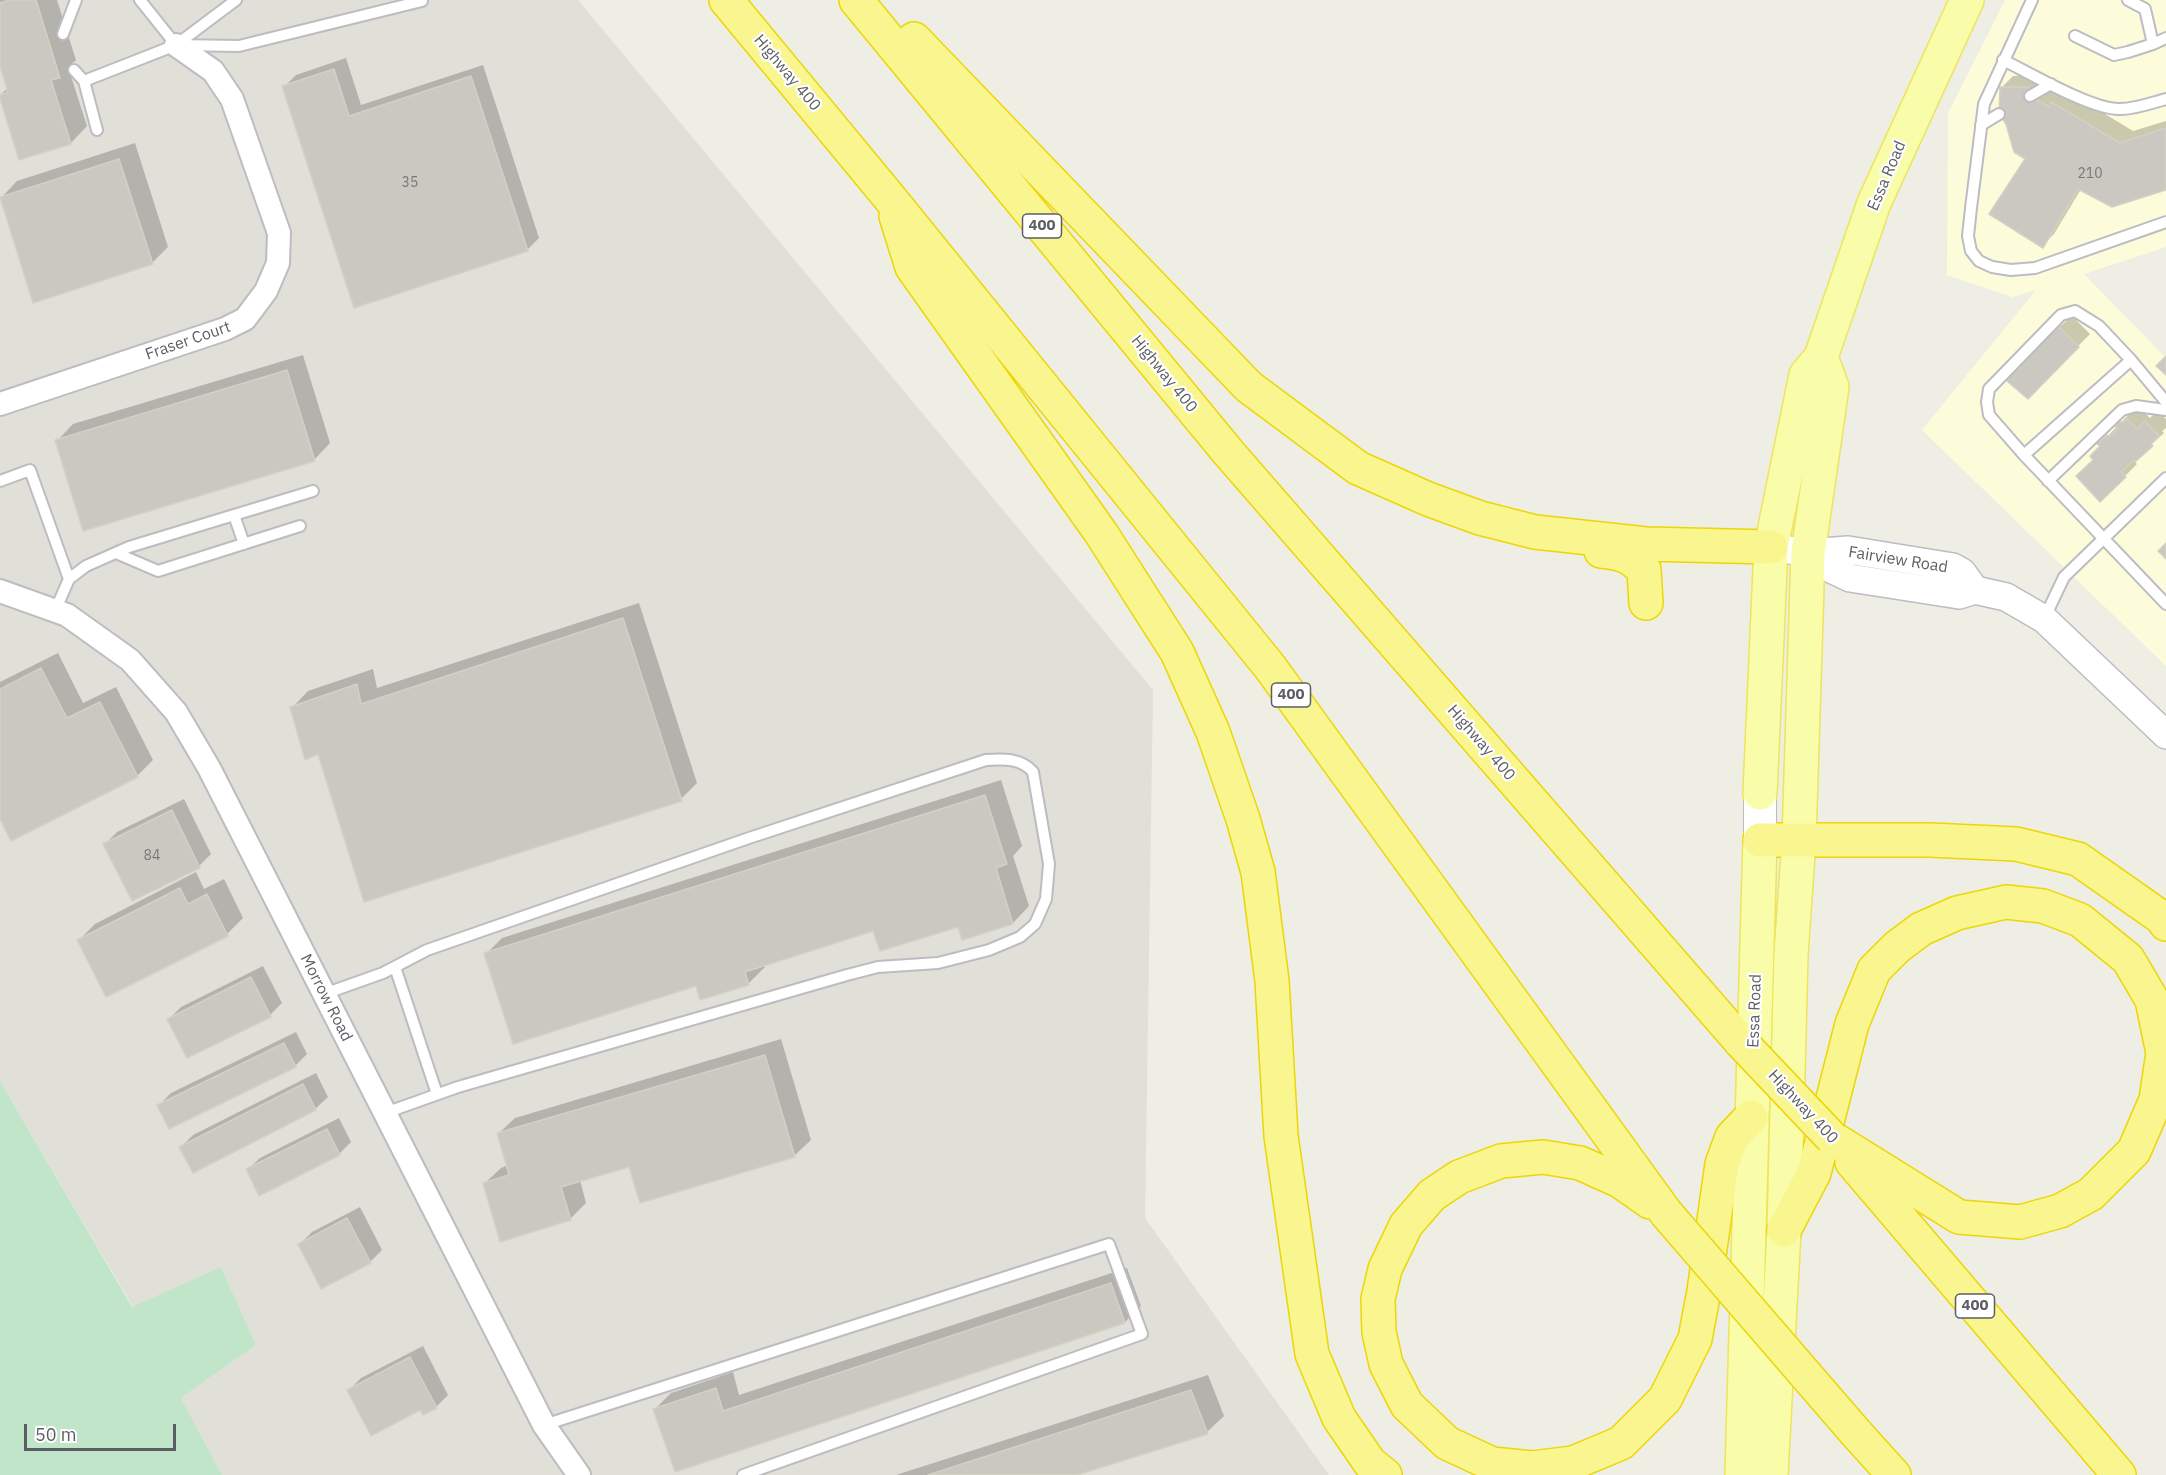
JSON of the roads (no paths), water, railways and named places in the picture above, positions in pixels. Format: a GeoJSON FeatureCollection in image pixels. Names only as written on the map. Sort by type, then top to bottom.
{"type":"FeatureCollection","features":[{"type":"Feature","properties":{"kind":"highway","name":"Highway 400"},"geometry":{"type":"LineString","coordinates":[[726,0],[889,197],[1270,667],[1666,1213],[1894,1475]]}},
{"type":"Feature","properties":{"kind":"highway","name":"Highway 400"},"geometry":{"type":"LineString","coordinates":[[856,0],[1228,452],[1741,1042],[1832,1138],[2119,1475]]}},
{"type":"Feature","properties":{"kind":"highway"},"geometry":{"type":"LineString","coordinates":[[874,0],[1249,387],[1358,468],[1428,499],[1480,518],[1535,532],[1646,544],[1771,547]]}},
{"type":"Feature","properties":{"kind":"highway"},"geometry":{"type":"LineString","coordinates":[[889,197],[912,267],[1107,543],[1177,652],[1213,732],[1243,819],[1258,872],[1272,981],[1281,1136],[1312,1354],[1339,1419],[1370,1463],[1385,1475]]}},
{"type":"Feature","properties":{"kind":"highway"},"geometry":{"type":"LineString","coordinates":[[1535,532],[1562,547],[1611,552],[1633,559],[1644,570],[1646,603]]}},
{"type":"Feature","properties":{"kind":"highway"},"geometry":{"type":"LineString","coordinates":[[1760,840],[1930,840],[2016,844],[2078,859],[2162,918],[2166,924]]}},
{"type":"Feature","properties":{"kind":"highway"},"geometry":{"type":"LineString","coordinates":[[1784,1230],[1815,1173],[1852,1024],[1874,970],[1897,947],[1921,929],[1957,913],[2006,902],[2043,906],[2080,920],[2128,959],[2152,1000],[2163,1053],[2156,1100],[2134,1151],[2091,1194],[2060,1211],[2020,1222],[1959,1217],[1832,1138]]}},
{"type":"Feature","properties":{"kind":"highway"},"geometry":{"type":"LineString","coordinates":[[1666,1213],[1620,1181],[1580,1163],[1543,1157],[1501,1161],[1459,1177],[1432,1195],[1407,1225],[1385,1269],[1378,1299],[1378,1332],[1386,1364],[1407,1405],[1447,1443],[1491,1464],[1532,1468],[1573,1463],[1621,1443],[1665,1399],[1695,1339],[1722,1164],[1732,1137],[1751,1117]]}},
{"type":"Feature","properties":{"kind":"main road","name":"Essa Road"},"geometry":{"type":"LineString","coordinates":[[1742,1475],[1760,793],[1771,547],[1806,375],[1821,357],[1874,203],[1966,0]]}},
{"type":"Feature","properties":{"kind":"main road","name":"Essa Road"},"geometry":{"type":"LineString","coordinates":[[1771,1475],[1784,1230],[1791,954],[1799,840],[1808,553],[1832,387],[1821,357]]}},
{"type":"Feature","properties":{"kind":"street","name":"Fraser Court"},"geometry":{"type":"LineString","coordinates":[[0,404],[225,329],[245,319],[266,291],[278,262],[279,233],[232,99],[213,71],[176,45]]}},
{"type":"Feature","properties":{"kind":"street"},"geometry":{"type":"LineString","coordinates":[[1771,547],[1808,553]]}},
{"type":"Feature","properties":{"kind":"street","name":"Fairview Road"},"geometry":{"type":"LineString","coordinates":[[1808,553],[1831,569],[1850,578],[1959,595],[1975,590],[2006,597],[2044,619],[2166,735]]}},
{"type":"Feature","properties":{"kind":"street","name":"Morrow Road"},"geometry":{"type":"LineString","coordinates":[[0,591],[67,615],[130,660],[176,712],[209,768],[544,1425],[579,1475]]}},
{"type":"Feature","properties":{"kind":"lane"},"geometry":{"type":"LineString","coordinates":[[63,34],[76,0]]}},
{"type":"Feature","properties":{"kind":"lane"},"geometry":{"type":"LineString","coordinates":[[140,0],[176,45]]}},
{"type":"Feature","properties":{"kind":"lane"},"geometry":{"type":"LineString","coordinates":[[84,81],[176,45],[236,0]]}},
{"type":"Feature","properties":{"kind":"lane"},"geometry":{"type":"LineString","coordinates":[[2032,0],[1984,104],[1968,236],[1971,251],[1978,261],[1992,267],[2011,270],[2035,268],[2166,222]]}},
{"type":"Feature","properties":{"kind":"lane"},"geometry":{"type":"LineString","coordinates":[[2128,0],[2145,9],[2153,44]]}},
{"type":"Feature","properties":{"kind":"lane"},"geometry":{"type":"LineString","coordinates":[[176,45],[239,46],[422,1]]}},
{"type":"Feature","properties":{"kind":"lane"},"geometry":{"type":"LineString","coordinates":[[2075,36],[2114,55],[2166,38]]}},
{"type":"Feature","properties":{"kind":"lane"},"geometry":{"type":"LineString","coordinates":[[2003,60],[2094,104],[2118,110],[2135,108],[2166,99]]}},
{"type":"Feature","properties":{"kind":"lane"},"geometry":{"type":"LineString","coordinates":[[74,70],[84,81],[97,130]]}},
{"type":"Feature","properties":{"kind":"lane"},"geometry":{"type":"LineString","coordinates":[[2030,96],[2052,84]]}},
{"type":"Feature","properties":{"kind":"lane"},"geometry":{"type":"LineString","coordinates":[[1981,124],[1998,114]]}},
{"type":"Feature","properties":{"kind":"lane"},"geometry":{"type":"LineString","coordinates":[[2166,402],[2099,326],[2075,311],[2061,315],[1989,389],[1987,402],[1989,415],[2024,455],[2166,604]]}},
{"type":"Feature","properties":{"kind":"lane"},"geometry":{"type":"LineString","coordinates":[[2024,455],[2131,360]]}},
{"type":"Feature","properties":{"kind":"lane"},"geometry":{"type":"LineString","coordinates":[[2048,481],[2122,410],[2136,406],[2166,410]]}},
{"type":"Feature","properties":{"kind":"lane"},"geometry":{"type":"LineString","coordinates":[[0,481],[30,470],[69,579]]}},
{"type":"Feature","properties":{"kind":"lane"},"geometry":{"type":"LineString","coordinates":[[2044,619],[2064,578],[2166,478]]}},
{"type":"Feature","properties":{"kind":"lane"},"geometry":{"type":"LineString","coordinates":[[55,611],[69,579],[86,566],[116,553],[313,491]]}},
{"type":"Feature","properties":{"kind":"lane"},"geometry":{"type":"LineString","coordinates":[[234,515],[244,544]]}},
{"type":"Feature","properties":{"kind":"lane"},"geometry":{"type":"LineString","coordinates":[[116,553],[158,571],[300,526]]}},
{"type":"Feature","properties":{"kind":"lane"},"geometry":{"type":"LineString","coordinates":[[324,994],[395,967],[427,950],[749,838],[986,760],[1015,760],[1027,764],[1033,772],[1049,864],[1046,899],[1035,924],[1020,937],[989,950],[938,963],[878,967],[846,975],[458,1087],[385,1113]]}},
{"type":"Feature","properties":{"kind":"lane"},"geometry":{"type":"LineString","coordinates":[[395,967],[437,1095]]}},
{"type":"Feature","properties":{"kind":"lane"},"geometry":{"type":"LineString","coordinates":[[544,1425],[1109,1244],[1142,1334],[743,1475]]}}]}
